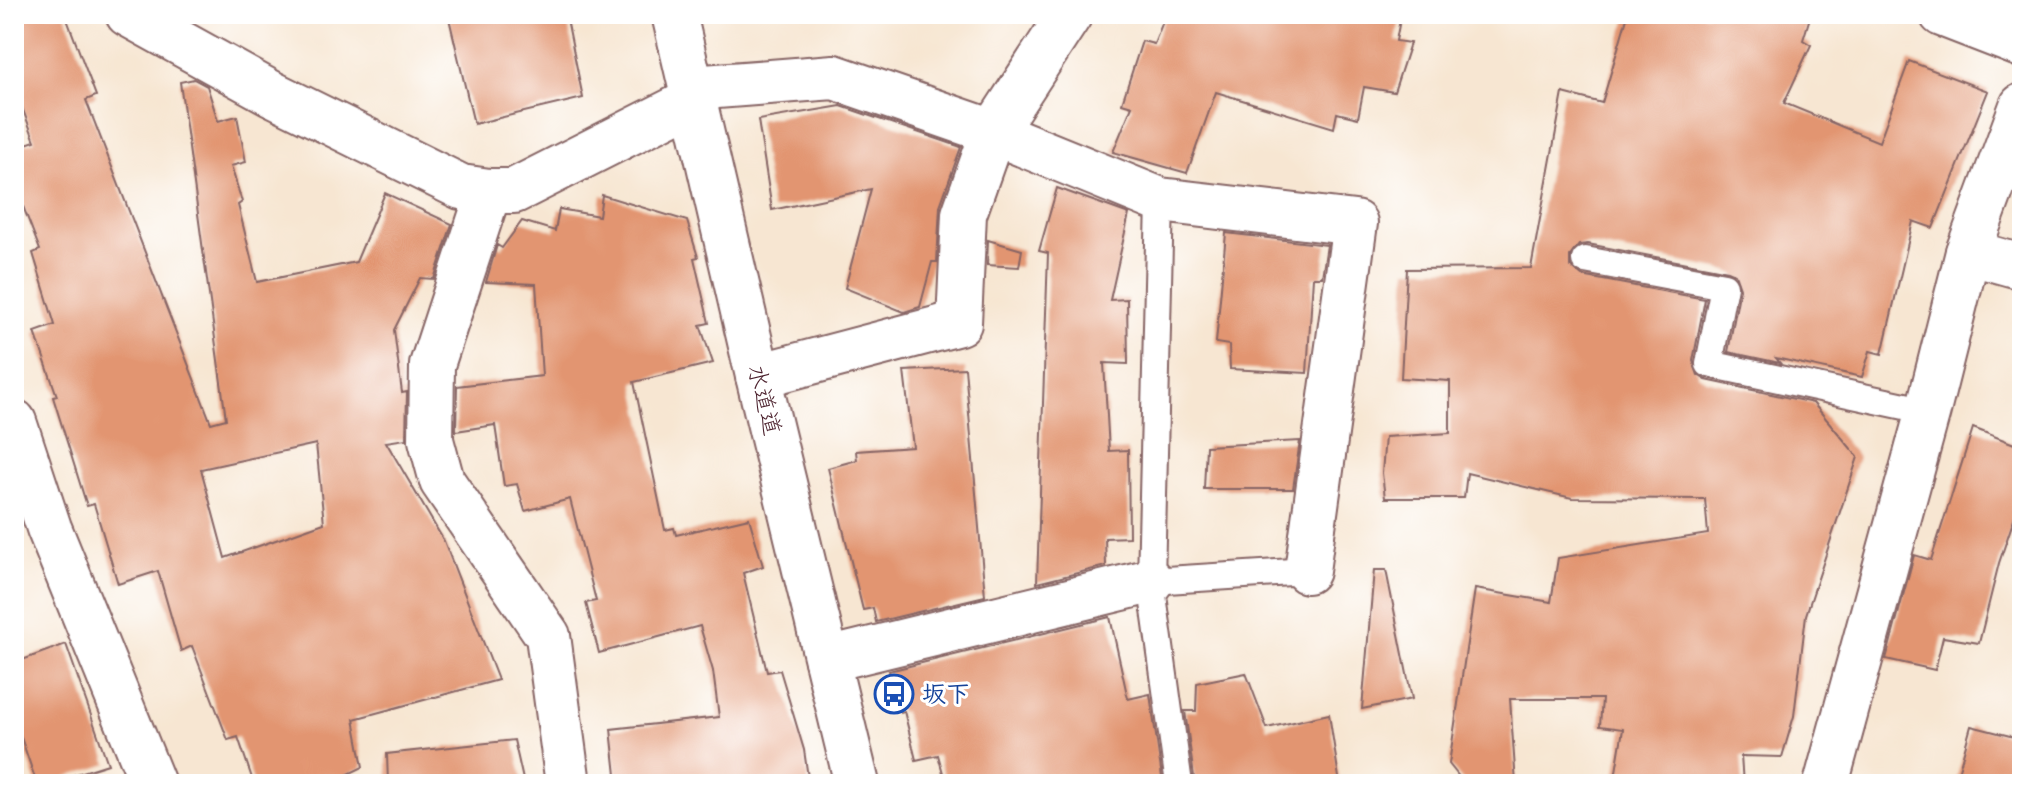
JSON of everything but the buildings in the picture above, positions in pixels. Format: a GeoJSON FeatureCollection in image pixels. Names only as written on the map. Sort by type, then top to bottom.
{"type":"FeatureCollection","features":[{"type":"Feature","properties":{"kind":"street"},"geometry":{"type":"LineString","coordinates":[[128,14],[271,93],[461,187],[514,191],[693,94],[834,77],[993,132],[1160,200],[1355,223],[1307,571]]}},
{"type":"Feature","properties":{"kind":"street","name":"水道道"},"geometry":{"type":"LineString","coordinates":[[674,14],[857,784]]}},
{"type":"Feature","properties":{"kind":"street"},"geometry":{"type":"LineString","coordinates":[[758,376],[959,323],[964,214],[993,132],[1070,14]]}},
{"type":"Feature","properties":{"kind":"street"},"geometry":{"type":"LineString","coordinates":[[1942,14],[2022,45]]}},
{"type":"Feature","properties":{"kind":"street"},"geometry":{"type":"LineString","coordinates":[[1826,784],[1968,252],[2022,106]]}},
{"type":"Feature","properties":{"kind":"street"},"geometry":{"type":"LineString","coordinates":[[489,191],[432,365],[431,440],[442,481],[548,636],[568,784]]}},
{"type":"Feature","properties":{"kind":"street"},"geometry":{"type":"LineString","coordinates":[[1968,252],[2022,267]]}},
{"type":"Feature","properties":{"kind":"street"},"geometry":{"type":"LineString","coordinates":[[14,422],[49,528],[153,784]]}},
{"type":"Feature","properties":{"kind":"street"},"geometry":{"type":"LineString","coordinates":[[827,660],[1151,581]]}},
{"type":"Feature","properties":{"kind":"lane"},"geometry":{"type":"LineString","coordinates":[[1160,200],[1151,581],[1179,784]]}},
{"type":"Feature","properties":{"kind":"lane"},"geometry":{"type":"LineString","coordinates":[[1585,260],[1724,286],[1709,364],[1928,411]]}},
{"type":"Feature","properties":{"kind":"lane"},"geometry":{"type":"LineString","coordinates":[[1151,581],[1307,571]]}},
{"type":"Feature","properties":{"kind":"place","name":"坂下"},"geometry":{"type":"Point","coordinates":[894,694]}}]}
